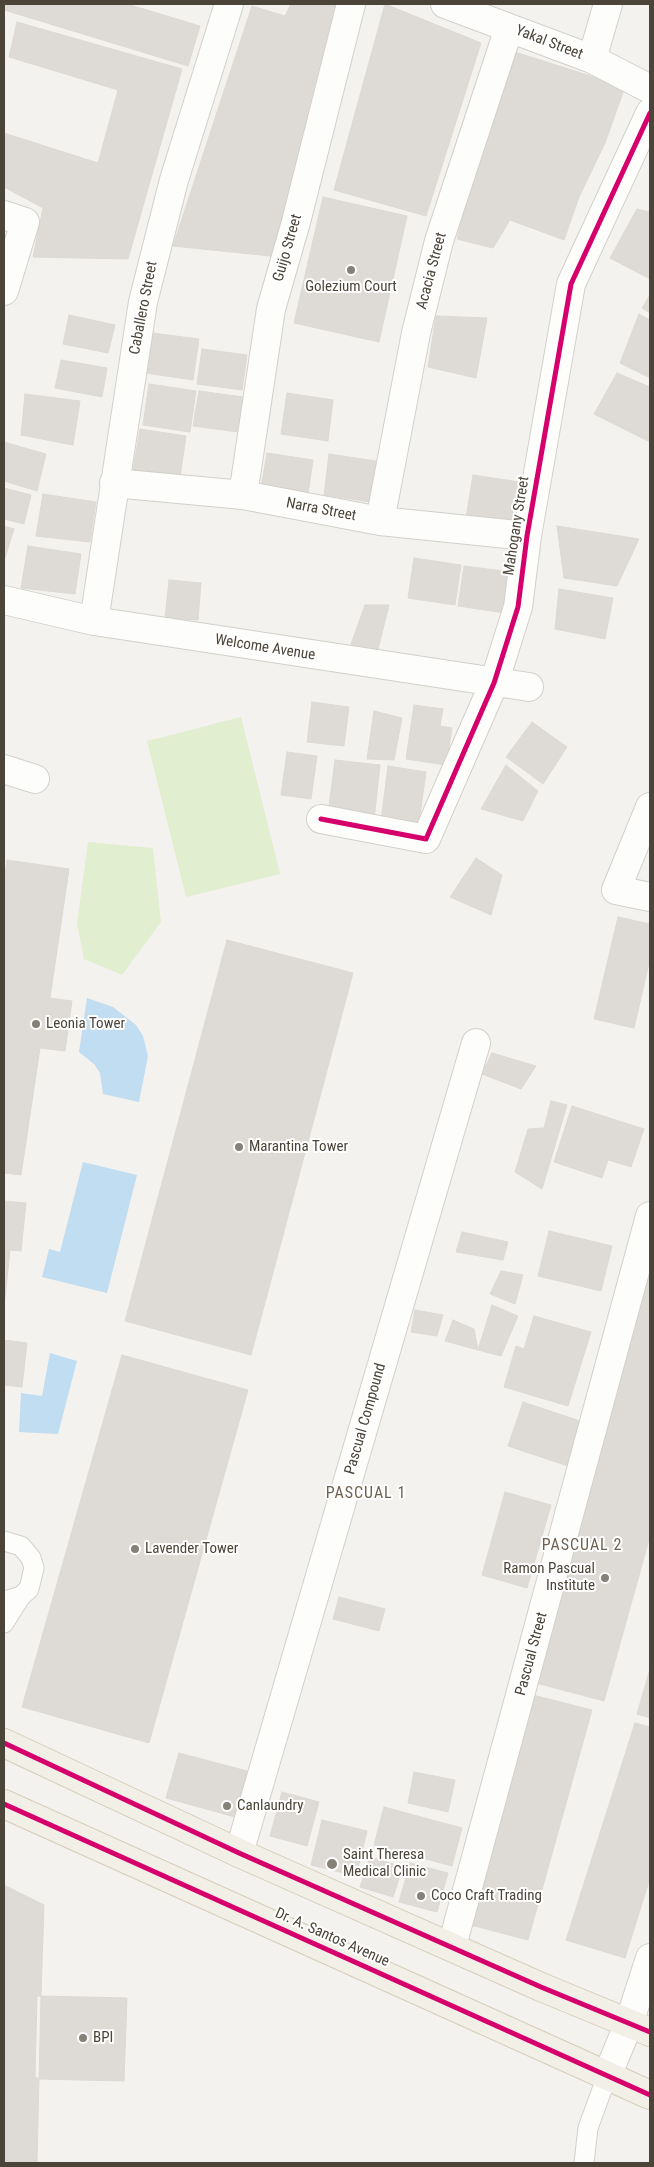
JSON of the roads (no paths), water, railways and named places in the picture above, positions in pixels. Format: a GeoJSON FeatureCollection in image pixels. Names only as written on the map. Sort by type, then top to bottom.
{"type":"FeatureCollection","features":[{"type":"Feature","properties":{"kind":"main road"},"geometry":{"type":"LineString","coordinates":[[4,1743],[239,1853],[541,1987],[640,2027]]}},
{"type":"Feature","properties":{"kind":"main road","name":"Dr. A. Santos Avenue"},"geometry":{"type":"LineString","coordinates":[[4,1804],[650,2095]]}},
{"type":"Feature","properties":{"kind":"street","name":"Caballero Street"},"geometry":{"type":"LineString","coordinates":[[94,621],[143,302],[174,180],[229,4]]}},
{"type":"Feature","properties":{"kind":"street","name":"Guijo Street"},"geometry":{"type":"LineString","coordinates":[[243,495],[271,309],[296,222],[352,4]]}},
{"type":"Feature","properties":{"kind":"street","name":"Yakal Street"},"geometry":{"type":"LineString","coordinates":[[445,4],[592,59],[650,89]]}},
{"type":"Feature","properties":{"kind":"street"},"geometry":{"type":"LineString","coordinates":[[592,59],[608,4]]}},
{"type":"Feature","properties":{"kind":"street","name":"Acacia Street"},"geometry":{"type":"LineString","coordinates":[[380,521],[416,333],[439,241],[509,28]]}},
{"type":"Feature","properties":{"kind":"street","name":"Mahogany Street"},"geometry":{"type":"LineString","coordinates":[[321,819],[426,839],[494,683],[518,607],[527,536],[571,284],[650,113]]}},
{"type":"Feature","properties":{"kind":"street"},"geometry":{"type":"LineString","coordinates":[[4,214],[25,222],[4,291]]}},
{"type":"Feature","properties":{"kind":"street","name":"Narra Street"},"geometry":{"type":"LineString","coordinates":[[114,483],[243,495],[380,521],[527,536]]}},
{"type":"Feature","properties":{"kind":"street","name":"Welcome Avenue"},"geometry":{"type":"LineString","coordinates":[[4,600],[94,621],[529,687]]}},
{"type":"Feature","properties":{"kind":"street"},"geometry":{"type":"LineString","coordinates":[[4,769],[35,779]]}},
{"type":"Feature","properties":{"kind":"street"},"geometry":{"type":"LineString","coordinates":[[650,807],[616,890],[650,896]]}},
{"type":"Feature","properties":{"kind":"street","name":"Pascual Compound"},"geometry":{"type":"LineString","coordinates":[[239,1853],[476,1043]]}},
{"type":"Feature","properties":{"kind":"street","name":"Pascual Street"},"geometry":{"type":"LineString","coordinates":[[452,1946],[650,1216]]}},
{"type":"Feature","properties":{"kind":"street"},"geometry":{"type":"LineString","coordinates":[[607,2076],[640,2027],[650,1958]]}},
{"type":"Feature","properties":{"kind":"lane"},"geometry":{"type":"LineString","coordinates":[[4,1541],[21,1546],[31,1558],[34,1568],[33,1579],[29,1589],[13,1599],[4,1623]]}},
{"type":"Feature","properties":{"kind":"lane"},"geometry":{"type":"LineString","coordinates":[[584,2163],[588,2128],[607,2076]]}},
{"type":"Feature","properties":{"kind":"water"},"geometry":{"type":"Polygon","coordinates":[[[87,998],[113,1007],[136,1025],[143,1036],[148,1056],[139,1102],[103,1094],[100,1073],[94,1064],[79,1052],[87,998]]]}},
{"type":"Feature","properties":{"kind":"water"},"geometry":{"type":"Polygon","coordinates":[[[83,1162],[137,1175],[107,1293],[42,1277],[49,1249],[60,1252],[83,1162]]]}},
{"type":"Feature","properties":{"kind":"water"},"geometry":{"type":"Polygon","coordinates":[[[50,1353],[77,1361],[58,1434],[19,1432],[21,1393],[42,1396],[50,1353]]]}},
{"type":"Feature","properties":{"kind":"place","name":"Golezium Court"},"geometry":{"type":"Point","coordinates":[351,270]}},
{"type":"Feature","properties":{"kind":"place","name":"Leonia Tower"},"geometry":{"type":"Point","coordinates":[36,1024]}},
{"type":"Feature","properties":{"kind":"place","name":"Marantina Tower"},"geometry":{"type":"Point","coordinates":[239,1147]}},
{"type":"Feature","properties":{"kind":"place","name":"Lavender Tower"},"geometry":{"type":"Point","coordinates":[135,1549]}},
{"type":"Feature","properties":{"kind":"place","name":"Ramon Pascual Institute"},"geometry":{"type":"Point","coordinates":[605,1578]}},
{"type":"Feature","properties":{"kind":"place","name":"Canlaundry"},"geometry":{"type":"Point","coordinates":[227,1806]}},
{"type":"Feature","properties":{"kind":"place","name":"Saint Theresa Medical Clinic"},"geometry":{"type":"Point","coordinates":[332,1864]}},
{"type":"Feature","properties":{"kind":"place","name":"Coco Craft Trading"},"geometry":{"type":"Point","coordinates":[421,1896]}},
{"type":"Feature","properties":{"kind":"place","name":"BPI"},"geometry":{"type":"Point","coordinates":[83,2038]}},
{"type":"Feature","properties":{"kind":"district","name":"PASCUAL 1"},"geometry":{"type":"Point","coordinates":[366,1494]}},
{"type":"Feature","properties":{"kind":"district","name":"PASCUAL 2"},"geometry":{"type":"Point","coordinates":[582,1546]}}]}
